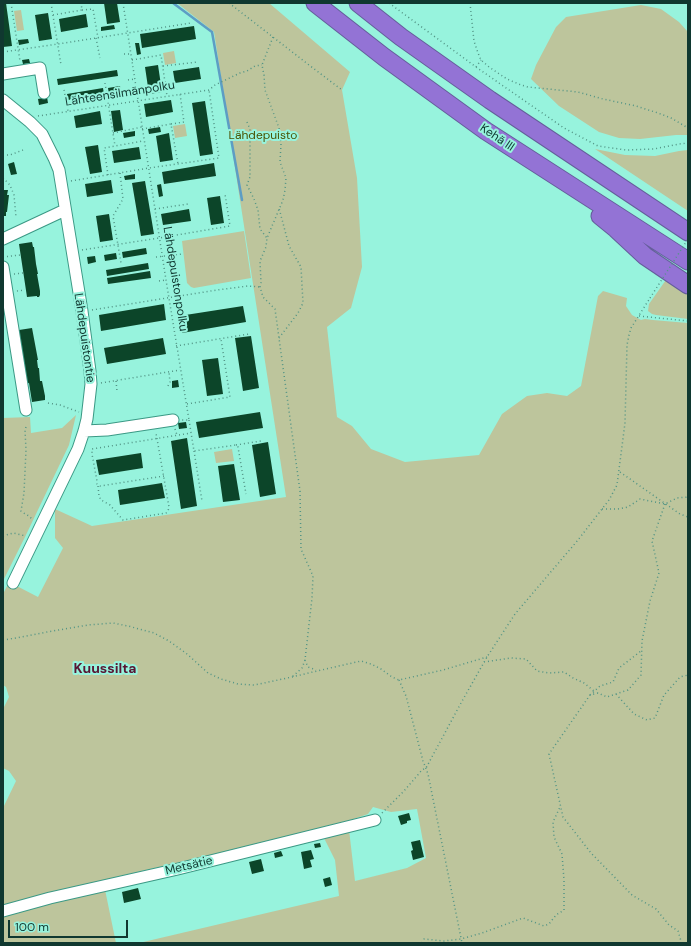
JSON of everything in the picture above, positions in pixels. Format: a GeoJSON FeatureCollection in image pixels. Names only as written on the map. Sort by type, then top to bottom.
{"type":"FeatureCollection","features":[{"type":"Feature","properties":{"kind":"highway","name":"Kehä III"},"geometry":{"type":"LineString","coordinates":[[315,3],[384,57],[486,131],[688,261]]}},
{"type":"Feature","properties":{"kind":"highway"},"geometry":{"type":"LineString","coordinates":[[358,3],[483,96],[688,232]]}},
{"type":"Feature","properties":{"kind":"highway"},"geometry":{"type":"LineString","coordinates":[[486,131],[526,167],[591,209],[616,229],[645,256],[688,285]]}},
{"type":"Feature","properties":{"kind":"street"},"geometry":{"type":"LineString","coordinates":[[3,74],[40,68],[44,93]]}},
{"type":"Feature","properties":{"kind":"street","name":"Lähdepuistontie"},"geometry":{"type":"LineString","coordinates":[[3,100],[42,134],[59,170],[82,311],[91,384],[89,407],[84,431],[78,449],[13,583]]}},
{"type":"Feature","properties":{"kind":"street"},"geometry":{"type":"LineString","coordinates":[[3,239],[65,210]]}},
{"type":"Feature","properties":{"kind":"street"},"geometry":{"type":"LineString","coordinates":[[3,267],[26,410]]}},
{"type":"Feature","properties":{"kind":"street"},"geometry":{"type":"LineString","coordinates":[[84,431],[107,430],[173,420]]}},
{"type":"Feature","properties":{"kind":"street","name":"Metsätie"},"geometry":{"type":"LineString","coordinates":[[3,911],[58,896],[178,869],[374,820]]}},
{"type":"Feature","properties":{"kind":"path"},"geometry":{"type":"LineString","coordinates":[[11,3],[21,71]]}},
{"type":"Feature","properties":{"kind":"path"},"geometry":{"type":"LineString","coordinates":[[51,3],[61,64]]}},
{"type":"Feature","properties":{"kind":"path"},"geometry":{"type":"LineString","coordinates":[[81,3],[82,10]]}},
{"type":"Feature","properties":{"kind":"path","name":"Lähdepuistonpolku"},"geometry":{"type":"LineString","coordinates":[[123,3],[176,346],[187,404],[202,501]]}},
{"type":"Feature","properties":{"kind":"path"},"geometry":{"type":"LineString","coordinates":[[229,3],[342,90]]}},
{"type":"Feature","properties":{"kind":"path"},"geometry":{"type":"LineString","coordinates":[[389,3],[564,128],[598,146],[626,150],[654,149],[688,143]]}},
{"type":"Feature","properties":{"kind":"path"},"geometry":{"type":"LineString","coordinates":[[470,3],[474,41],[478,54],[481,60],[507,79],[521,85],[538,89],[578,92],[636,106],[670,118],[688,128]]}},
{"type":"Feature","properties":{"kind":"path"},"geometry":{"type":"LineString","coordinates":[[53,15],[93,9],[100,58]]}},
{"type":"Feature","properties":{"kind":"path"},"geometry":{"type":"LineString","coordinates":[[3,52],[191,23]]}},
{"type":"Feature","properties":{"kind":"path"},"geometry":{"type":"LineString","coordinates":[[273,37],[262,64],[265,90],[279,128],[281,144],[280,162],[286,178],[283,200],[267,238],[266,247],[260,261],[260,287],[263,297],[275,309],[300,491],[302,549],[313,576],[305,660],[301,668],[292,678]]}},
{"type":"Feature","properties":{"kind":"path"},"geometry":{"type":"LineString","coordinates":[[124,54],[131,54]]}},
{"type":"Feature","properties":{"kind":"path"},"geometry":{"type":"LineString","coordinates":[[132,60],[161,56],[168,96]]}},
{"type":"Feature","properties":{"kind":"path"},"geometry":{"type":"LineString","coordinates":[[476,66],[481,60]]}},
{"type":"Feature","properties":{"kind":"path"},"geometry":{"type":"LineString","coordinates":[[163,66],[198,62]]}},
{"type":"Feature","properties":{"kind":"path"},"geometry":{"type":"LineString","coordinates":[[61,183],[148,168],[219,158],[209,90],[215,85],[262,64]]}},
{"type":"Feature","properties":{"kind":"path"},"geometry":{"type":"LineString","coordinates":[[128,80],[134,79]]}},
{"type":"Feature","properties":{"kind":"path"},"geometry":{"type":"LineString","coordinates":[[105,83],[115,146]]}},
{"type":"Feature","properties":{"kind":"path"},"geometry":{"type":"LineString","coordinates":[[64,90],[68,111]]}},
{"type":"Feature","properties":{"kind":"path","name":"Lähteensilmänpolku"},"geometry":{"type":"LineString","coordinates":[[35,117],[209,90]]}},
{"type":"Feature","properties":{"kind":"path"},"geometry":{"type":"LineString","coordinates":[[113,133],[184,122],[180,94]]}},
{"type":"Feature","properties":{"kind":"path"},"geometry":{"type":"LineString","coordinates":[[247,122],[250,129],[250,178],[248,186],[258,210],[260,229],[267,238]]}},
{"type":"Feature","properties":{"kind":"path"},"geometry":{"type":"LineString","coordinates":[[171,124],[178,164]]}},
{"type":"Feature","properties":{"kind":"path"},"geometry":{"type":"LineString","coordinates":[[108,175],[104,148],[144,141]]}},
{"type":"Feature","properties":{"kind":"path"},"geometry":{"type":"LineString","coordinates":[[3,154],[10,155],[23,150]]}},
{"type":"Feature","properties":{"kind":"path"},"geometry":{"type":"LineString","coordinates":[[120,173],[123,199],[113,216],[121,263]]}},
{"type":"Feature","properties":{"kind":"path"},"geometry":{"type":"LineString","coordinates":[[3,178],[10,186],[14,195],[16,217]]}},
{"type":"Feature","properties":{"kind":"path"},"geometry":{"type":"LineString","coordinates":[[72,251],[230,226],[225,194]]}},
{"type":"Feature","properties":{"kind":"path"},"geometry":{"type":"LineString","coordinates":[[155,209],[188,204]]}},
{"type":"Feature","properties":{"kind":"path"},"geometry":{"type":"LineString","coordinates":[[279,208],[289,246],[301,267],[303,303],[298,314],[279,338]]}},
{"type":"Feature","properties":{"kind":"path"},"geometry":{"type":"LineString","coordinates":[[374,820],[422,770],[426,768],[484,662],[515,614],[578,540],[609,500],[617,485],[625,424],[627,345],[630,331],[688,239]]}},
{"type":"Feature","properties":{"kind":"path"},"geometry":{"type":"LineString","coordinates":[[156,257],[183,254]]}},
{"type":"Feature","properties":{"kind":"path"},"geometry":{"type":"LineString","coordinates":[[3,257],[20,255]]}},
{"type":"Feature","properties":{"kind":"path"},"geometry":{"type":"LineString","coordinates":[[159,281],[166,280]]}},
{"type":"Feature","properties":{"kind":"path"},"geometry":{"type":"LineString","coordinates":[[82,311],[248,286],[260,287]]}},
{"type":"Feature","properties":{"kind":"path"},"geometry":{"type":"LineString","coordinates":[[639,316],[688,321]]}},
{"type":"Feature","properties":{"kind":"path"},"geometry":{"type":"LineString","coordinates":[[176,346],[249,334]]}},
{"type":"Feature","properties":{"kind":"path"},"geometry":{"type":"LineString","coordinates":[[187,404],[230,397],[221,339]]}},
{"type":"Feature","properties":{"kind":"path"},"geometry":{"type":"LineString","coordinates":[[91,384],[181,370]]}},
{"type":"Feature","properties":{"kind":"path"},"geometry":{"type":"LineString","coordinates":[[168,386],[170,382],[170,372]]}},
{"type":"Feature","properties":{"kind":"path"},"geometry":{"type":"LineString","coordinates":[[116,381],[117,391]]}},
{"type":"Feature","properties":{"kind":"path"},"geometry":{"type":"LineString","coordinates":[[48,403],[60,405],[80,413]]}},
{"type":"Feature","properties":{"kind":"path"},"geometry":{"type":"LineString","coordinates":[[173,420],[189,420]]}},
{"type":"Feature","properties":{"kind":"path"},"geometry":{"type":"LineString","coordinates":[[155,423],[157,438],[169,507],[168,511],[166,513],[123,520],[110,505],[99,496],[92,449],[157,438],[191,433]]}},
{"type":"Feature","properties":{"kind":"path"},"geometry":{"type":"LineString","coordinates":[[26,427],[26,465],[21,511],[32,518],[35,523]]}},
{"type":"Feature","properties":{"kind":"path"},"geometry":{"type":"LineString","coordinates":[[194,451],[261,441]]}},
{"type":"Feature","properties":{"kind":"path"},"geometry":{"type":"LineString","coordinates":[[236,445],[238,446],[246,494]]}},
{"type":"Feature","properties":{"kind":"path"},"geometry":{"type":"LineString","coordinates":[[619,472],[680,514],[688,517]]}},
{"type":"Feature","properties":{"kind":"path"},"geometry":{"type":"LineString","coordinates":[[97,484],[103,486],[164,476]]}},
{"type":"Feature","properties":{"kind":"path"},"geometry":{"type":"LineString","coordinates":[[602,509],[618,509],[628,507],[640,499],[665,504],[677,498],[688,497]]}},
{"type":"Feature","properties":{"kind":"path"},"geometry":{"type":"LineString","coordinates":[[590,695],[598,693],[607,696],[628,690],[641,675],[642,641],[650,601],[659,573],[652,541],[665,504]]}},
{"type":"Feature","properties":{"kind":"path"},"geometry":{"type":"LineString","coordinates":[[3,536],[13,533],[29,536]]}},
{"type":"Feature","properties":{"kind":"path"},"geometry":{"type":"LineString","coordinates":[[3,640],[88,625],[113,623],[154,633],[169,641],[187,654],[208,673],[221,680],[238,684],[264,684],[361,662],[371,664],[399,680],[443,670],[487,657]]}},
{"type":"Feature","properties":{"kind":"path"},"geometry":{"type":"LineString","coordinates":[[642,650],[619,668],[613,682],[600,686],[590,695],[548,754],[564,817],[591,853],[632,895],[656,909],[669,925],[678,931],[681,941],[680,943]]}},
{"type":"Feature","properties":{"kind":"path"},"geometry":{"type":"LineString","coordinates":[[484,662],[511,658],[526,659],[537,671],[564,672],[584,683],[594,691]]}},
{"type":"Feature","properties":{"kind":"path"},"geometry":{"type":"LineString","coordinates":[[305,660],[308,667],[317,671]]}},
{"type":"Feature","properties":{"kind":"path"},"geometry":{"type":"LineString","coordinates":[[616,694],[634,714],[647,720],[655,718],[664,695],[680,677],[688,675]]}},
{"type":"Feature","properties":{"kind":"path"},"geometry":{"type":"LineString","coordinates":[[399,680],[406,696],[426,768],[462,943]]}},
{"type":"Feature","properties":{"kind":"path"},"geometry":{"type":"LineString","coordinates":[[422,943],[424,939],[444,941],[461,939],[523,918],[544,926],[549,924],[556,915],[564,910],[562,854],[554,837],[553,822],[561,806]]}},
{"type":"Feature","properties":{"kind":"green space","name":"Lähdepuisto"},"geometry":{"type":"Polygon","coordinates":[[[177,3],[269,3],[350,72],[342,90],[357,178],[362,267],[351,308],[327,327],[337,417],[352,426],[371,449],[405,462],[479,455],[502,414],[527,396],[547,393],[567,396],[581,386],[598,296],[603,291],[627,298],[626,306],[632,315],[641,320],[645,319],[688,323],[688,943],[139,943],[339,896],[335,860],[324,838],[314,831],[103,880],[116,943],[3,943],[3,808],[16,781],[9,771],[3,768],[3,709],[9,697],[6,687],[3,685],[3,594],[9,582],[38,597],[63,548],[55,538],[55,509],[92,526],[286,497],[214,32],[177,3]],[[373,807],[368,814],[348,821],[355,881],[407,868],[426,858],[417,809],[391,812],[373,807]]]}},
{"type":"Feature","properties":{"kind":"green space"},"geometry":{"type":"Polygon","coordinates":[[[641,5],[661,9],[679,22],[688,32],[688,135],[640,139],[619,138],[599,132],[559,106],[531,79],[536,65],[556,27],[566,17],[641,5]]]}},
{"type":"Feature","properties":{"kind":"green space"},"geometry":{"type":"Polygon","coordinates":[[[21,10],[24,30],[17,31],[14,11],[21,10]]]}},
{"type":"Feature","properties":{"kind":"green space"},"geometry":{"type":"Polygon","coordinates":[[[174,51],[176,63],[165,65],[163,53],[174,51]]]}},
{"type":"Feature","properties":{"kind":"green space"},"geometry":{"type":"Polygon","coordinates":[[[185,124],[187,136],[175,138],[173,126],[185,124]]]}},
{"type":"Feature","properties":{"kind":"green space"},"geometry":{"type":"Polygon","coordinates":[[[595,149],[625,155],[655,156],[688,150],[688,211],[595,149]]]}},
{"type":"Feature","properties":{"kind":"green space"},"geometry":{"type":"Polygon","coordinates":[[[244,231],[251,278],[194,288],[187,283],[182,241],[244,231]]]}},
{"type":"Feature","properties":{"kind":"green space"},"geometry":{"type":"Polygon","coordinates":[[[668,277],[688,290],[688,319],[656,315],[648,311],[649,304],[668,277]]]}},
{"type":"Feature","properties":{"kind":"green space"},"geometry":{"type":"Polygon","coordinates":[[[76,415],[69,445],[3,581],[3,418],[30,417],[31,433],[62,428],[76,415]]]}},
{"type":"Feature","properties":{"kind":"green space"},"geometry":{"type":"Polygon","coordinates":[[[232,449],[234,461],[216,463],[214,452],[232,449]]]}},
{"type":"Feature","properties":{"kind":"building"},"geometry":{"type":"Polygon","coordinates":[[[3,3],[6,3],[12,46],[3,47],[3,3]]]}},
{"type":"Feature","properties":{"kind":"building"},"geometry":{"type":"Polygon","coordinates":[[[104,3],[117,3],[120,22],[107,24],[104,3]]]}},
{"type":"Feature","properties":{"kind":"building"},"geometry":{"type":"Polygon","coordinates":[[[48,13],[52,39],[39,41],[35,15],[48,13]]]}},
{"type":"Feature","properties":{"kind":"building"},"geometry":{"type":"Polygon","coordinates":[[[86,14],[88,27],[61,32],[59,19],[86,14]]]}},
{"type":"Feature","properties":{"kind":"building"},"geometry":{"type":"Polygon","coordinates":[[[114,25],[115,29],[101,31],[101,27],[114,25]]]}},
{"type":"Feature","properties":{"kind":"building"},"geometry":{"type":"Polygon","coordinates":[[[194,26],[196,39],[142,48],[140,34],[194,26]]]}},
{"type":"Feature","properties":{"kind":"building"},"geometry":{"type":"Polygon","coordinates":[[[28,39],[29,43],[19,45],[18,40],[28,39]]]}},
{"type":"Feature","properties":{"kind":"building"},"geometry":{"type":"Polygon","coordinates":[[[135,43],[139,43],[141,54],[137,55],[135,43]]]}},
{"type":"Feature","properties":{"kind":"building"},"geometry":{"type":"Polygon","coordinates":[[[29,59],[30,63],[23,64],[22,60],[29,59]]]}},
{"type":"Feature","properties":{"kind":"building"},"geometry":{"type":"Polygon","coordinates":[[[158,65],[162,92],[149,94],[145,67],[158,65]]]}},
{"type":"Feature","properties":{"kind":"building"},"geometry":{"type":"Polygon","coordinates":[[[199,67],[201,79],[175,83],[173,71],[199,67]]]}},
{"type":"Feature","properties":{"kind":"building"},"geometry":{"type":"Polygon","coordinates":[[[117,70],[118,76],[58,85],[57,79],[117,70]]]}},
{"type":"Feature","properties":{"kind":"building"},"geometry":{"type":"Polygon","coordinates":[[[120,86],[121,92],[109,94],[108,88],[120,86]]]}},
{"type":"Feature","properties":{"kind":"building"},"geometry":{"type":"Polygon","coordinates":[[[103,88],[104,94],[68,100],[67,94],[103,88]]]}},
{"type":"Feature","properties":{"kind":"building"},"geometry":{"type":"Polygon","coordinates":[[[47,97],[48,103],[39,105],[38,99],[47,97]]]}},
{"type":"Feature","properties":{"kind":"building"},"geometry":{"type":"Polygon","coordinates":[[[171,100],[173,112],[146,117],[144,104],[171,100]]]}},
{"type":"Feature","properties":{"kind":"building"},"geometry":{"type":"Polygon","coordinates":[[[205,101],[213,154],[200,156],[192,103],[205,101]]]}},
{"type":"Feature","properties":{"kind":"building"},"geometry":{"type":"Polygon","coordinates":[[[120,110],[123,130],[114,132],[111,111],[120,110]]]}},
{"type":"Feature","properties":{"kind":"building"},"geometry":{"type":"Polygon","coordinates":[[[100,111],[102,124],[76,128],[74,116],[100,111]]]}},
{"type":"Feature","properties":{"kind":"building"},"geometry":{"type":"Polygon","coordinates":[[[160,127],[161,132],[149,134],[148,129],[160,127]]]}},
{"type":"Feature","properties":{"kind":"building"},"geometry":{"type":"Polygon","coordinates":[[[135,131],[135,136],[124,138],[123,133],[135,131]]]}},
{"type":"Feature","properties":{"kind":"building"},"geometry":{"type":"Polygon","coordinates":[[[169,133],[173,160],[160,162],[156,136],[169,133]]]}},
{"type":"Feature","properties":{"kind":"building"},"geometry":{"type":"Polygon","coordinates":[[[98,145],[102,172],[90,174],[85,147],[98,145]]]}},
{"type":"Feature","properties":{"kind":"building"},"geometry":{"type":"Polygon","coordinates":[[[139,147],[141,159],[114,163],[112,151],[139,147]]]}},
{"type":"Feature","properties":{"kind":"building"},"geometry":{"type":"Polygon","coordinates":[[[14,162],[17,174],[11,175],[8,164],[14,162]]]}},
{"type":"Feature","properties":{"kind":"building"},"geometry":{"type":"Polygon","coordinates":[[[214,163],[216,176],[164,184],[162,172],[214,163]]]}},
{"type":"Feature","properties":{"kind":"building"},"geometry":{"type":"Polygon","coordinates":[[[135,174],[135,179],[125,180],[124,176],[135,174]]]}},
{"type":"Feature","properties":{"kind":"building"},"geometry":{"type":"Polygon","coordinates":[[[111,180],[113,193],[87,197],[85,184],[111,180]]]}},
{"type":"Feature","properties":{"kind":"building"},"geometry":{"type":"Polygon","coordinates":[[[145,181],[154,234],[141,236],[132,183],[145,181]]]}},
{"type":"Feature","properties":{"kind":"building"},"geometry":{"type":"Polygon","coordinates":[[[161,184],[163,196],[159,197],[157,185],[161,184]]]}},
{"type":"Feature","properties":{"kind":"building"},"geometry":{"type":"Polygon","coordinates":[[[3,190],[8,190],[7,195],[9,195],[6,216],[3,216],[3,190]]]}},
{"type":"Feature","properties":{"kind":"building"},"geometry":{"type":"Polygon","coordinates":[[[220,196],[224,223],[211,225],[207,198],[220,196]]]}},
{"type":"Feature","properties":{"kind":"building"},"geometry":{"type":"Polygon","coordinates":[[[189,209],[191,221],[163,225],[161,214],[189,209]]]}},
{"type":"Feature","properties":{"kind":"building"},"geometry":{"type":"Polygon","coordinates":[[[109,214],[113,240],[100,242],[96,216],[109,214]]]}},
{"type":"Feature","properties":{"kind":"building"},"geometry":{"type":"Polygon","coordinates":[[[32,242],[38,274],[40,291],[39,297],[27,297],[19,244],[32,242]]]}},
{"type":"Feature","properties":{"kind":"building"},"geometry":{"type":"Polygon","coordinates":[[[146,248],[147,254],[123,258],[122,252],[146,248]]]}},
{"type":"Feature","properties":{"kind":"building"},"geometry":{"type":"Polygon","coordinates":[[[116,253],[117,259],[105,261],[104,255],[116,253]]]}},
{"type":"Feature","properties":{"kind":"building"},"geometry":{"type":"Polygon","coordinates":[[[95,256],[96,262],[88,264],[87,257],[95,256]]]}},
{"type":"Feature","properties":{"kind":"building"},"geometry":{"type":"Polygon","coordinates":[[[148,263],[149,269],[107,276],[106,270],[148,263]]]}},
{"type":"Feature","properties":{"kind":"building"},"geometry":{"type":"Polygon","coordinates":[[[150,271],[151,278],[108,284],[107,278],[150,271]]]}},
{"type":"Feature","properties":{"kind":"building"},"geometry":{"type":"Polygon","coordinates":[[[164,304],[166,320],[101,331],[99,315],[164,304]]]}},
{"type":"Feature","properties":{"kind":"building"},"geometry":{"type":"Polygon","coordinates":[[[243,306],[246,322],[182,333],[179,316],[243,306]]]}},
{"type":"Feature","properties":{"kind":"building"},"geometry":{"type":"Polygon","coordinates":[[[32,328],[40,381],[42,381],[45,400],[32,402],[29,383],[26,384],[19,330],[32,328]]]}},
{"type":"Feature","properties":{"kind":"building"},"geometry":{"type":"Polygon","coordinates":[[[251,336],[259,388],[243,391],[235,338],[251,336]]]}},
{"type":"Feature","properties":{"kind":"building"},"geometry":{"type":"Polygon","coordinates":[[[163,338],[166,354],[107,364],[104,348],[163,338]]]}},
{"type":"Feature","properties":{"kind":"building"},"geometry":{"type":"Polygon","coordinates":[[[218,358],[223,394],[207,396],[202,360],[218,358]]]}},
{"type":"Feature","properties":{"kind":"building"},"geometry":{"type":"Polygon","coordinates":[[[178,380],[179,387],[172,388],[172,381],[178,380]]]}},
{"type":"Feature","properties":{"kind":"building"},"geometry":{"type":"Polygon","coordinates":[[[260,412],[263,428],[199,438],[196,422],[260,412]]]}},
{"type":"Feature","properties":{"kind":"building"},"geometry":{"type":"Polygon","coordinates":[[[186,422],[187,428],[179,429],[178,423],[186,422]]]}},
{"type":"Feature","properties":{"kind":"building"},"geometry":{"type":"Polygon","coordinates":[[[187,438],[197,506],[181,509],[171,441],[187,438]]]}},
{"type":"Feature","properties":{"kind":"building"},"geometry":{"type":"Polygon","coordinates":[[[268,442],[276,494],[260,497],[252,445],[268,442]]]}},
{"type":"Feature","properties":{"kind":"building"},"geometry":{"type":"Polygon","coordinates":[[[141,453],[143,468],[99,475],[96,460],[141,453]]]}},
{"type":"Feature","properties":{"kind":"building"},"geometry":{"type":"Polygon","coordinates":[[[234,464],[240,500],[223,502],[218,466],[234,464]]]}},
{"type":"Feature","properties":{"kind":"building"},"geometry":{"type":"Polygon","coordinates":[[[162,483],[165,498],[120,505],[118,490],[162,483]]]}},
{"type":"Feature","properties":{"kind":"building"},"geometry":{"type":"Polygon","coordinates":[[[409,813],[411,820],[401,825],[398,816],[409,813]]]}},
{"type":"Feature","properties":{"kind":"building"},"geometry":{"type":"Polygon","coordinates":[[[420,840],[424,857],[413,860],[411,842],[420,840]]]}},
{"type":"Feature","properties":{"kind":"building"},"geometry":{"type":"Polygon","coordinates":[[[320,843],[321,847],[315,848],[314,844],[320,843]]]}},
{"type":"Feature","properties":{"kind":"building"},"geometry":{"type":"Polygon","coordinates":[[[311,850],[314,859],[310,860],[312,867],[304,869],[301,852],[311,850]]]}},
{"type":"Feature","properties":{"kind":"building"},"geometry":{"type":"Polygon","coordinates":[[[281,851],[283,856],[275,858],[274,853],[281,851]]]}},
{"type":"Feature","properties":{"kind":"building"},"geometry":{"type":"Polygon","coordinates":[[[261,859],[264,871],[252,874],[249,862],[261,859]]]}},
{"type":"Feature","properties":{"kind":"building"},"geometry":{"type":"Polygon","coordinates":[[[330,877],[332,885],[325,887],[323,879],[330,877]]]}},
{"type":"Feature","properties":{"kind":"building"},"geometry":{"type":"Polygon","coordinates":[[[138,888],[141,899],[124,903],[122,892],[138,888]]]}},
{"type":"Feature","properties":{"kind":"waterway"},"geometry":{"type":"LineString","coordinates":[[173,3],[212,32],[242,200]]}},
{"type":"Feature","properties":{"kind":"district","name":"Kuussilta"},"geometry":{"type":"Point","coordinates":[105,669]}}]}
